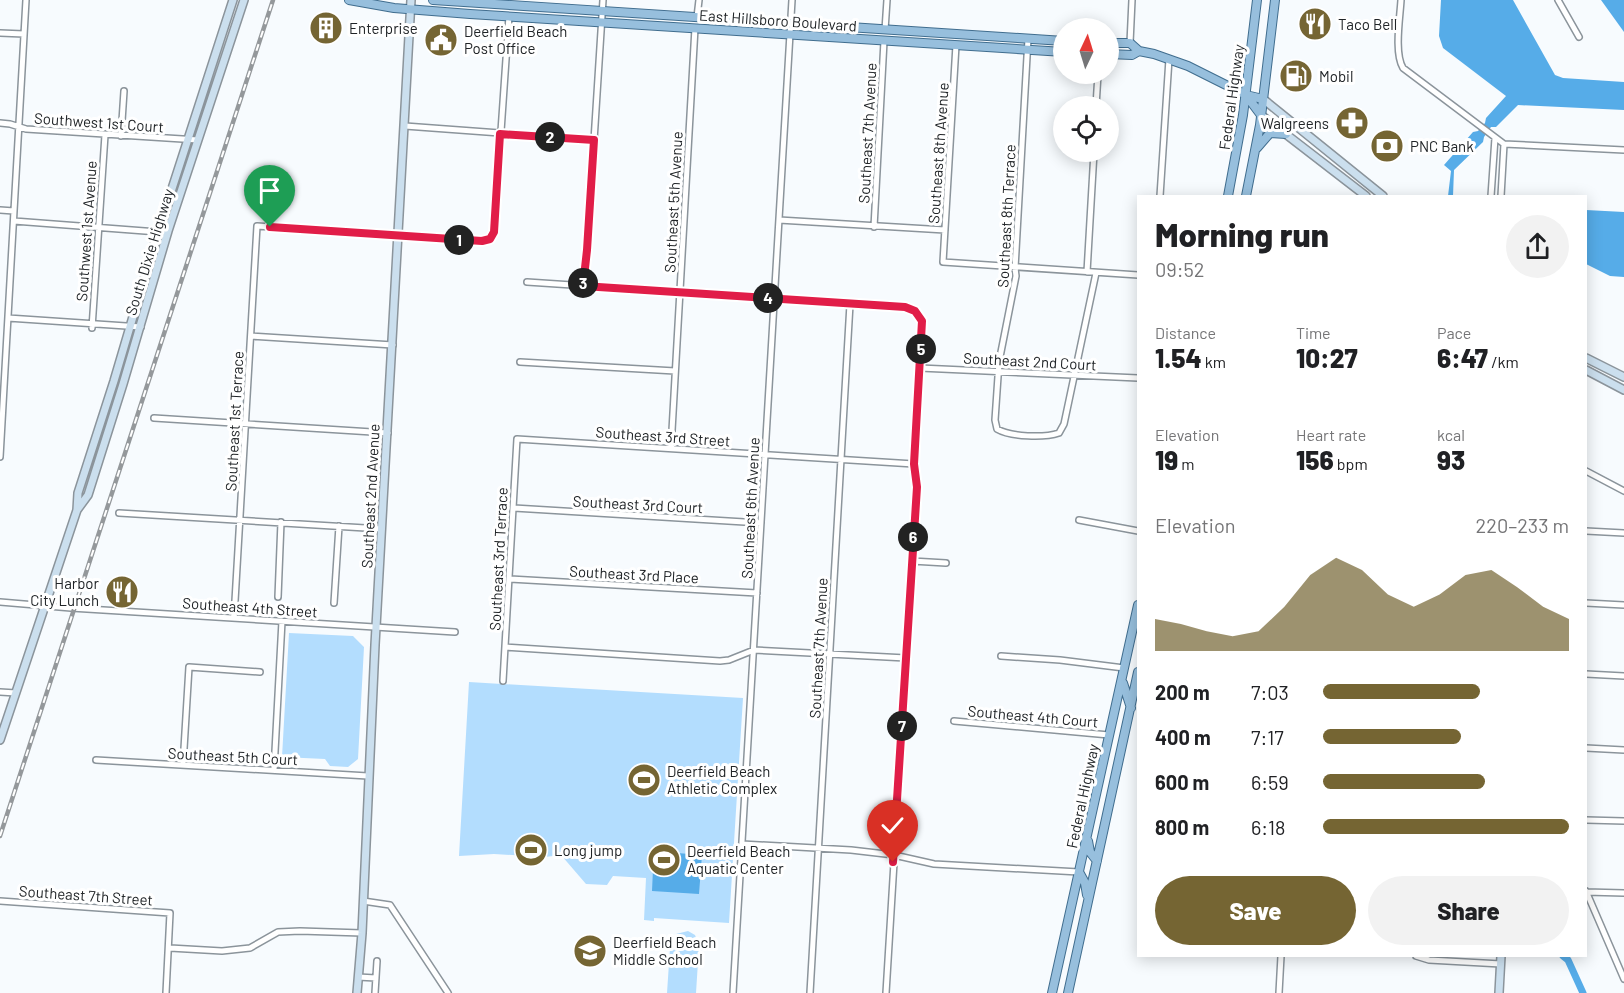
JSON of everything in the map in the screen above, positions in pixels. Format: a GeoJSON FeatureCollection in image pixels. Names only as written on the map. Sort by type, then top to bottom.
{"type":"FeatureCollection","features":[{"type":"Feature","properties":{"kind":"main road","name":"South Dixie Highway"},"geometry":{"type":"LineString","coordinates":[[0,740],[77,510],[78,493],[158,232],[233,0]]}},
{"type":"Feature","properties":{"kind":"main road","name":"South Dixie Highway"},"geometry":{"type":"LineString","coordinates":[[77,510],[88,495],[141,327],[168,231],[244,0]]}},
{"type":"Feature","properties":{"kind":"main road","name":"East Hillsboro Boulevard"},"geometry":{"type":"LineString","coordinates":[[349,0],[411,9],[1053,51]]}},
{"type":"Feature","properties":{"kind":"main road","name":"Southeast 2nd Avenue"},"geometry":{"type":"LineString","coordinates":[[357,993],[411,0]]}},
{"type":"Feature","properties":{"kind":"main road","name":"East Hillsboro Boulevard"},"geometry":{"type":"LineString","coordinates":[[433,0],[508,2],[602,11],[1053,40]]}},
{"type":"Feature","properties":{"kind":"main road","name":"Federal Highway"},"geometry":{"type":"LineString","coordinates":[[1228,195],[1246,95],[1257,0]]}},
{"type":"Feature","properties":{"kind":"main road"},"geometry":{"type":"LineString","coordinates":[[1246,195],[1256,150],[1275,0]]}},
{"type":"Feature","properties":{"kind":"main road"},"geometry":{"type":"LineString","coordinates":[[908,42],[922,32]]}},
{"type":"Feature","properties":{"kind":"main road"},"geometry":{"type":"LineString","coordinates":[[1119,44],[1130,44],[1138,51],[1170,59],[1246,95],[1263,99],[1381,195]]}},
{"type":"Feature","properties":{"kind":"main road"},"geometry":{"type":"LineString","coordinates":[[1119,54],[1132,55],[1138,51]]}},
{"type":"Feature","properties":{"kind":"main road"},"geometry":{"type":"LineString","coordinates":[[1246,95],[1261,114],[1364,195]]}},
{"type":"Feature","properties":{"kind":"main road"},"geometry":{"type":"LineString","coordinates":[[1256,150],[1270,134],[1286,134]]}},
{"type":"Feature","properties":{"kind":"main road"},"geometry":{"type":"LineString","coordinates":[[1344,179],[1358,185],[1371,185]]}},
{"type":"Feature","properties":{"kind":"main road"},"geometry":{"type":"LineString","coordinates":[[1587,359],[1624,378]]}},
{"type":"Feature","properties":{"kind":"main road"},"geometry":{"type":"LineString","coordinates":[[1587,371],[1624,390]]}},
{"type":"Feature","properties":{"kind":"main road","name":"Federal Highway"},"geometry":{"type":"LineString","coordinates":[[1052,993],[1137,609]]}},
{"type":"Feature","properties":{"kind":"main road"},"geometry":{"type":"LineString","coordinates":[[1122,678],[1135,708]]}},
{"type":"Feature","properties":{"kind":"main road","name":"Federal Highway"},"geometry":{"type":"LineString","coordinates":[[1068,993],[1125,734],[1135,708],[1137,684]]}},
{"type":"Feature","properties":{"kind":"main road"},"geometry":{"type":"LineString","coordinates":[[1115,709],[1122,718],[1125,734]]}},
{"type":"Feature","properties":{"kind":"main road"},"geometry":{"type":"LineString","coordinates":[[1087,834],[1090,852],[1097,861]]}},
{"type":"Feature","properties":{"kind":"main road"},"geometry":{"type":"LineString","coordinates":[[1079,872],[1085,883],[1088,903]]}},
{"type":"Feature","properties":{"kind":"main road"},"geometry":{"type":"LineString","coordinates":[[1499,993],[1501,957]]}},
{"type":"Feature","properties":{"kind":"street"},"geometry":{"type":"LineString","coordinates":[[0,457],[26,0]]}},
{"type":"Feature","properties":{"kind":"street"},"geometry":{"type":"LineString","coordinates":[[583,286],[603,0]]}},
{"type":"Feature","properties":{"kind":"street"},"geometry":{"type":"LineString","coordinates":[[697,17],[699,0]]}},
{"type":"Feature","properties":{"kind":"street","name":"Southeast 6th Avenue"},"geometry":{"type":"LineString","coordinates":[[733,993],[792,0]]}},
{"type":"Feature","properties":{"kind":"street"},"geometry":{"type":"LineString","coordinates":[[885,30],[887,0]]}},
{"type":"Feature","properties":{"kind":"street"},"geometry":{"type":"LineString","coordinates":[[1130,44],[1132,0]]}},
{"type":"Feature","properties":{"kind":"street"},"geometry":{"type":"LineString","coordinates":[[1401,0],[1399,61],[1403,68],[1495,138],[1504,144],[1624,150]]}},
{"type":"Feature","properties":{"kind":"street"},"geometry":{"type":"LineString","coordinates":[[1558,0],[1579,37]]}},
{"type":"Feature","properties":{"kind":"street"},"geometry":{"type":"LineString","coordinates":[[399,236],[482,241],[490,239],[494,232],[509,16]]}},
{"type":"Feature","properties":{"kind":"street","name":"Southeast 5th Avenue"},"geometry":{"type":"LineString","coordinates":[[671,448],[695,28]]}},
{"type":"Feature","properties":{"kind":"street"},"geometry":{"type":"LineString","coordinates":[[0,33],[24,34]]}},
{"type":"Feature","properties":{"kind":"street","name":"Southeast 8th Terrace"},"geometry":{"type":"LineString","coordinates":[[1028,39],[1016,276],[998,373],[995,420],[997,429],[1005,434],[1049,436],[1059,433],[1064,424],[1074,375]]}},
{"type":"Feature","properties":{"kind":"street","name":"Southeast 7th Avenue"},"geometry":{"type":"LineString","coordinates":[[874,227],[884,40]]}},
{"type":"Feature","properties":{"kind":"street","name":"Southeast 8th Avenue"},"geometry":{"type":"LineString","coordinates":[[956,45],[943,262],[1015,268]]}},
{"type":"Feature","properties":{"kind":"street"},"geometry":{"type":"LineString","coordinates":[[1160,195],[1170,59]]}},
{"type":"Feature","properties":{"kind":"street"},"geometry":{"type":"LineString","coordinates":[[121,136],[124,91]]}},
{"type":"Feature","properties":{"kind":"street","name":"Southwest 1st Court"},"geometry":{"type":"LineString","coordinates":[[0,123],[26,129],[198,140]]}},
{"type":"Feature","properties":{"kind":"street"},"geometry":{"type":"LineString","coordinates":[[405,126],[594,140]]}},
{"type":"Feature","properties":{"kind":"street","name":"Southwest 1st Avenue"},"geometry":{"type":"LineString","coordinates":[[92,325],[105,135]]}},
{"type":"Feature","properties":{"kind":"street"},"geometry":{"type":"LineString","coordinates":[[1495,138],[1491,195],[1501,195],[1504,144]]}},
{"type":"Feature","properties":{"kind":"street"},"geometry":{"type":"LineString","coordinates":[[1087,272],[1093,162]]}},
{"type":"Feature","properties":{"kind":"street"},"geometry":{"type":"LineString","coordinates":[[0,210],[14,211]]}},
{"type":"Feature","properties":{"kind":"street"},"geometry":{"type":"LineString","coordinates":[[779,220],[945,230]]}},
{"type":"Feature","properties":{"kind":"street"},"geometry":{"type":"LineString","coordinates":[[14,221],[158,232]]}},
{"type":"Feature","properties":{"kind":"street","name":"Southeast 1st Terrace"},"geometry":{"type":"LineString","coordinates":[[234,618],[257,226],[399,236]]}},
{"type":"Feature","properties":{"kind":"street"},"geometry":{"type":"LineString","coordinates":[[1015,268],[1137,276]]}},
{"type":"Feature","properties":{"kind":"street"},"geometry":{"type":"LineString","coordinates":[[1074,375],[1096,273]]}},
{"type":"Feature","properties":{"kind":"street"},"geometry":{"type":"LineString","coordinates":[[527,282],[905,307],[915,311],[922,321],[914,464],[917,487],[886,993]]}},
{"type":"Feature","properties":{"kind":"street","name":"Southeast 7th Avenue"},"geometry":{"type":"LineString","coordinates":[[810,993],[850,304]]}},
{"type":"Feature","properties":{"kind":"street"},"geometry":{"type":"LineString","coordinates":[[1,312],[9,315],[92,325],[141,327]]}},
{"type":"Feature","properties":{"kind":"street"},"geometry":{"type":"LineString","coordinates":[[250,336],[393,345]]}},
{"type":"Feature","properties":{"kind":"street"},"geometry":{"type":"LineString","coordinates":[[520,362],[675,370]]}},
{"type":"Feature","properties":{"kind":"street","name":"Southeast 2nd Court"},"geometry":{"type":"LineString","coordinates":[[920,368],[1137,378]]}},
{"type":"Feature","properties":{"kind":"street"},"geometry":{"type":"LineString","coordinates":[[154,418],[388,433]]}},
{"type":"Feature","properties":{"kind":"street","name":"Southeast 3rd Street"},"geometry":{"type":"LineString","coordinates":[[517,439],[914,464]]}},
{"type":"Feature","properties":{"kind":"street","name":"Southeast 3rd Terrace"},"geometry":{"type":"LineString","coordinates":[[503,681],[517,439]]}},
{"type":"Feature","properties":{"kind":"street"},"geometry":{"type":"LineString","coordinates":[[1587,472],[1624,491]]}},
{"type":"Feature","properties":{"kind":"street","name":"Southeast 3rd Court"},"geometry":{"type":"LineString","coordinates":[[514,508],[761,524]]}},
{"type":"Feature","properties":{"kind":"street"},"geometry":{"type":"LineString","coordinates":[[119,513],[382,529]]}},
{"type":"Feature","properties":{"kind":"street"},"geometry":{"type":"LineString","coordinates":[[1079,520],[1137,531]]}},
{"type":"Feature","properties":{"kind":"street"},"geometry":{"type":"LineString","coordinates":[[278,597],[281,522]]}},
{"type":"Feature","properties":{"kind":"street"},"geometry":{"type":"LineString","coordinates":[[334,603],[339,526]]}},
{"type":"Feature","properties":{"kind":"street"},"geometry":{"type":"LineString","coordinates":[[1587,531],[1624,533]]}},
{"type":"Feature","properties":{"kind":"street"},"geometry":{"type":"LineString","coordinates":[[912,561],[946,563]]}},
{"type":"Feature","properties":{"kind":"street","name":"Southeast 3rd Place"},"geometry":{"type":"LineString","coordinates":[[510,579],[757,594]]}},
{"type":"Feature","properties":{"kind":"street","name":"Southeast 4th Street"},"geometry":{"type":"LineString","coordinates":[[0,602],[455,632]]}},
{"type":"Feature","properties":{"kind":"street"},"geometry":{"type":"LineString","coordinates":[[1587,603],[1624,605]]}},
{"type":"Feature","properties":{"kind":"street"},"geometry":{"type":"LineString","coordinates":[[274,770],[282,621]]}},
{"type":"Feature","properties":{"kind":"street"},"geometry":{"type":"LineString","coordinates":[[505,648],[720,661],[729,660],[754,650],[906,658]]}},
{"type":"Feature","properties":{"kind":"street"},"geometry":{"type":"LineString","coordinates":[[1001,656],[1125,668]]}},
{"type":"Feature","properties":{"kind":"street"},"geometry":{"type":"LineString","coordinates":[[183,765],[189,667],[260,672]]}},
{"type":"Feature","properties":{"kind":"street"},"geometry":{"type":"LineString","coordinates":[[1587,674],[1624,676]]}},
{"type":"Feature","properties":{"kind":"street"},"geometry":{"type":"LineString","coordinates":[[0,692],[16,693]]}},
{"type":"Feature","properties":{"kind":"street","name":"Southeast 4th Court"},"geometry":{"type":"LineString","coordinates":[[954,721],[1109,735]]}},
{"type":"Feature","properties":{"kind":"street"},"geometry":{"type":"LineString","coordinates":[[1587,748],[1624,750]]}},
{"type":"Feature","properties":{"kind":"street","name":"Southeast 5th Court"},"geometry":{"type":"LineString","coordinates":[[96,760],[368,776]]}},
{"type":"Feature","properties":{"kind":"street"},"geometry":{"type":"LineString","coordinates":[[1587,820],[1624,821]]}},
{"type":"Feature","properties":{"kind":"street"},"geometry":{"type":"LineString","coordinates":[[741,844],[894,855],[934,864],[1079,872]]}},
{"type":"Feature","properties":{"kind":"street"},"geometry":{"type":"LineString","coordinates":[[1587,891],[1624,893]]}},
{"type":"Feature","properties":{"kind":"street"},"geometry":{"type":"LineString","coordinates":[[1587,893],[1624,979]]}},
{"type":"Feature","properties":{"kind":"street","name":"Southeast 7th Street"},"geometry":{"type":"LineString","coordinates":[[0,901],[170,913],[170,948]]}},
{"type":"Feature","properties":{"kind":"street"},"geometry":{"type":"LineString","coordinates":[[363,901],[390,905],[448,993]]}},
{"type":"Feature","properties":{"kind":"street"},"geometry":{"type":"LineString","coordinates":[[166,993],[170,948],[222,951],[250,948],[278,933],[300,931],[362,933]]}},
{"type":"Feature","properties":{"kind":"street"},"geometry":{"type":"LineString","coordinates":[[1279,993],[1281,957]]}},
{"type":"Feature","properties":{"kind":"street"},"geometry":{"type":"LineString","coordinates":[[1419,957],[1429,960],[1500,964]]}},
{"type":"Feature","properties":{"kind":"street"},"geometry":{"type":"LineString","coordinates":[[375,993],[377,961]]}},
{"type":"Feature","properties":{"kind":"street"},"geometry":{"type":"LineString","coordinates":[[358,977],[376,978]]}},
{"type":"Feature","properties":{"kind":"shaded area"},"geometry":{"type":"Polygon","coordinates":[[[289,633],[353,636],[364,647],[358,759],[348,767],[330,766],[325,759],[282,757],[289,633]]]}},
{"type":"Feature","properties":{"kind":"shaded area"},"geometry":{"type":"Polygon","coordinates":[[[469,682],[743,698],[729,923],[654,918],[654,921],[644,920],[646,878],[613,876],[607,885],[586,884],[561,855],[545,857],[494,854],[459,856],[469,682]]]}},
{"type":"Feature","properties":{"kind":"shaded area"},"geometry":{"type":"Polygon","coordinates":[[[688,931],[695,935],[699,946],[696,993],[667,993],[670,948],[676,934],[688,931]]]}},
{"type":"Feature","properties":{"kind":"water"},"geometry":{"type":"Polygon","coordinates":[[[1441,0],[1513,0],[1555,75],[1563,78],[1624,82],[1624,110],[1518,105],[1496,127],[1491,127],[1483,142],[1454,170],[1453,195],[1448,195],[1451,171],[1444,165],[1473,132],[1478,131],[1486,118],[1506,96],[1443,48],[1439,36],[1441,0]]]}},
{"type":"Feature","properties":{"kind":"water"},"geometry":{"type":"Polygon","coordinates":[[[1601,0],[1624,0],[1624,32],[1601,0]]]}},
{"type":"Feature","properties":{"kind":"water"},"geometry":{"type":"Polygon","coordinates":[[[1587,210],[1624,212],[1624,277],[1610,276],[1587,264],[1587,210]]]}},
{"type":"Feature","properties":{"kind":"water"},"geometry":{"type":"Polygon","coordinates":[[[677,853],[702,855],[699,894],[652,891],[653,869],[676,870],[677,853]]]}},
{"type":"Feature","properties":{"kind":"waterway"},"geometry":{"type":"LineString","coordinates":[[1564,957],[1568,960],[1583,993]]}},
{"type":"Feature","properties":{"kind":"railway"},"geometry":{"type":"LineString","coordinates":[[0,836],[273,0]]}},
{"type":"Feature","properties":{"kind":"place","name":"Taco Bell"},"geometry":{"type":"Point","coordinates":[1315,24]}},
{"type":"Feature","properties":{"kind":"place","name":"Enterprise"},"geometry":{"type":"Point","coordinates":[326,28]}},
{"type":"Feature","properties":{"kind":"place","name":"Deerfield Beach Post Office"},"geometry":{"type":"Point","coordinates":[441,40]}},
{"type":"Feature","properties":{"kind":"place","name":"Mobil"},"geometry":{"type":"Point","coordinates":[1296,76]}},
{"type":"Feature","properties":{"kind":"place","name":"Walgreens"},"geometry":{"type":"Point","coordinates":[1352,123]}},
{"type":"Feature","properties":{"kind":"place","name":"PNC Bank"},"geometry":{"type":"Point","coordinates":[1387,146]}},
{"type":"Feature","properties":{"kind":"place","name":"Harbor City Lunch"},"geometry":{"type":"Point","coordinates":[122,592]}},
{"type":"Feature","properties":{"kind":"place","name":"Deerfield Beach Athletic Complex"},"geometry":{"type":"Point","coordinates":[644,780]}},
{"type":"Feature","properties":{"kind":"place","name":"Long jump"},"geometry":{"type":"Point","coordinates":[531,850]}},
{"type":"Feature","properties":{"kind":"place","name":"Deerfield Beach Aquatic Center"},"geometry":{"type":"Point","coordinates":[664,860]}},
{"type":"Feature","properties":{"kind":"place","name":"Deerfield Beach Middle School"},"geometry":{"type":"Point","coordinates":[590,951]}},
{"type":"Feature","properties":{"kind":"route"},"geometry":{"type":"LineString","coordinates":[[270,227],[482,241],[490,239],[494,232],[500,134],[594,140],[583,286],[905,307],[915,311],[922,321],[914,464],[917,487],[893,862]]}}]}
